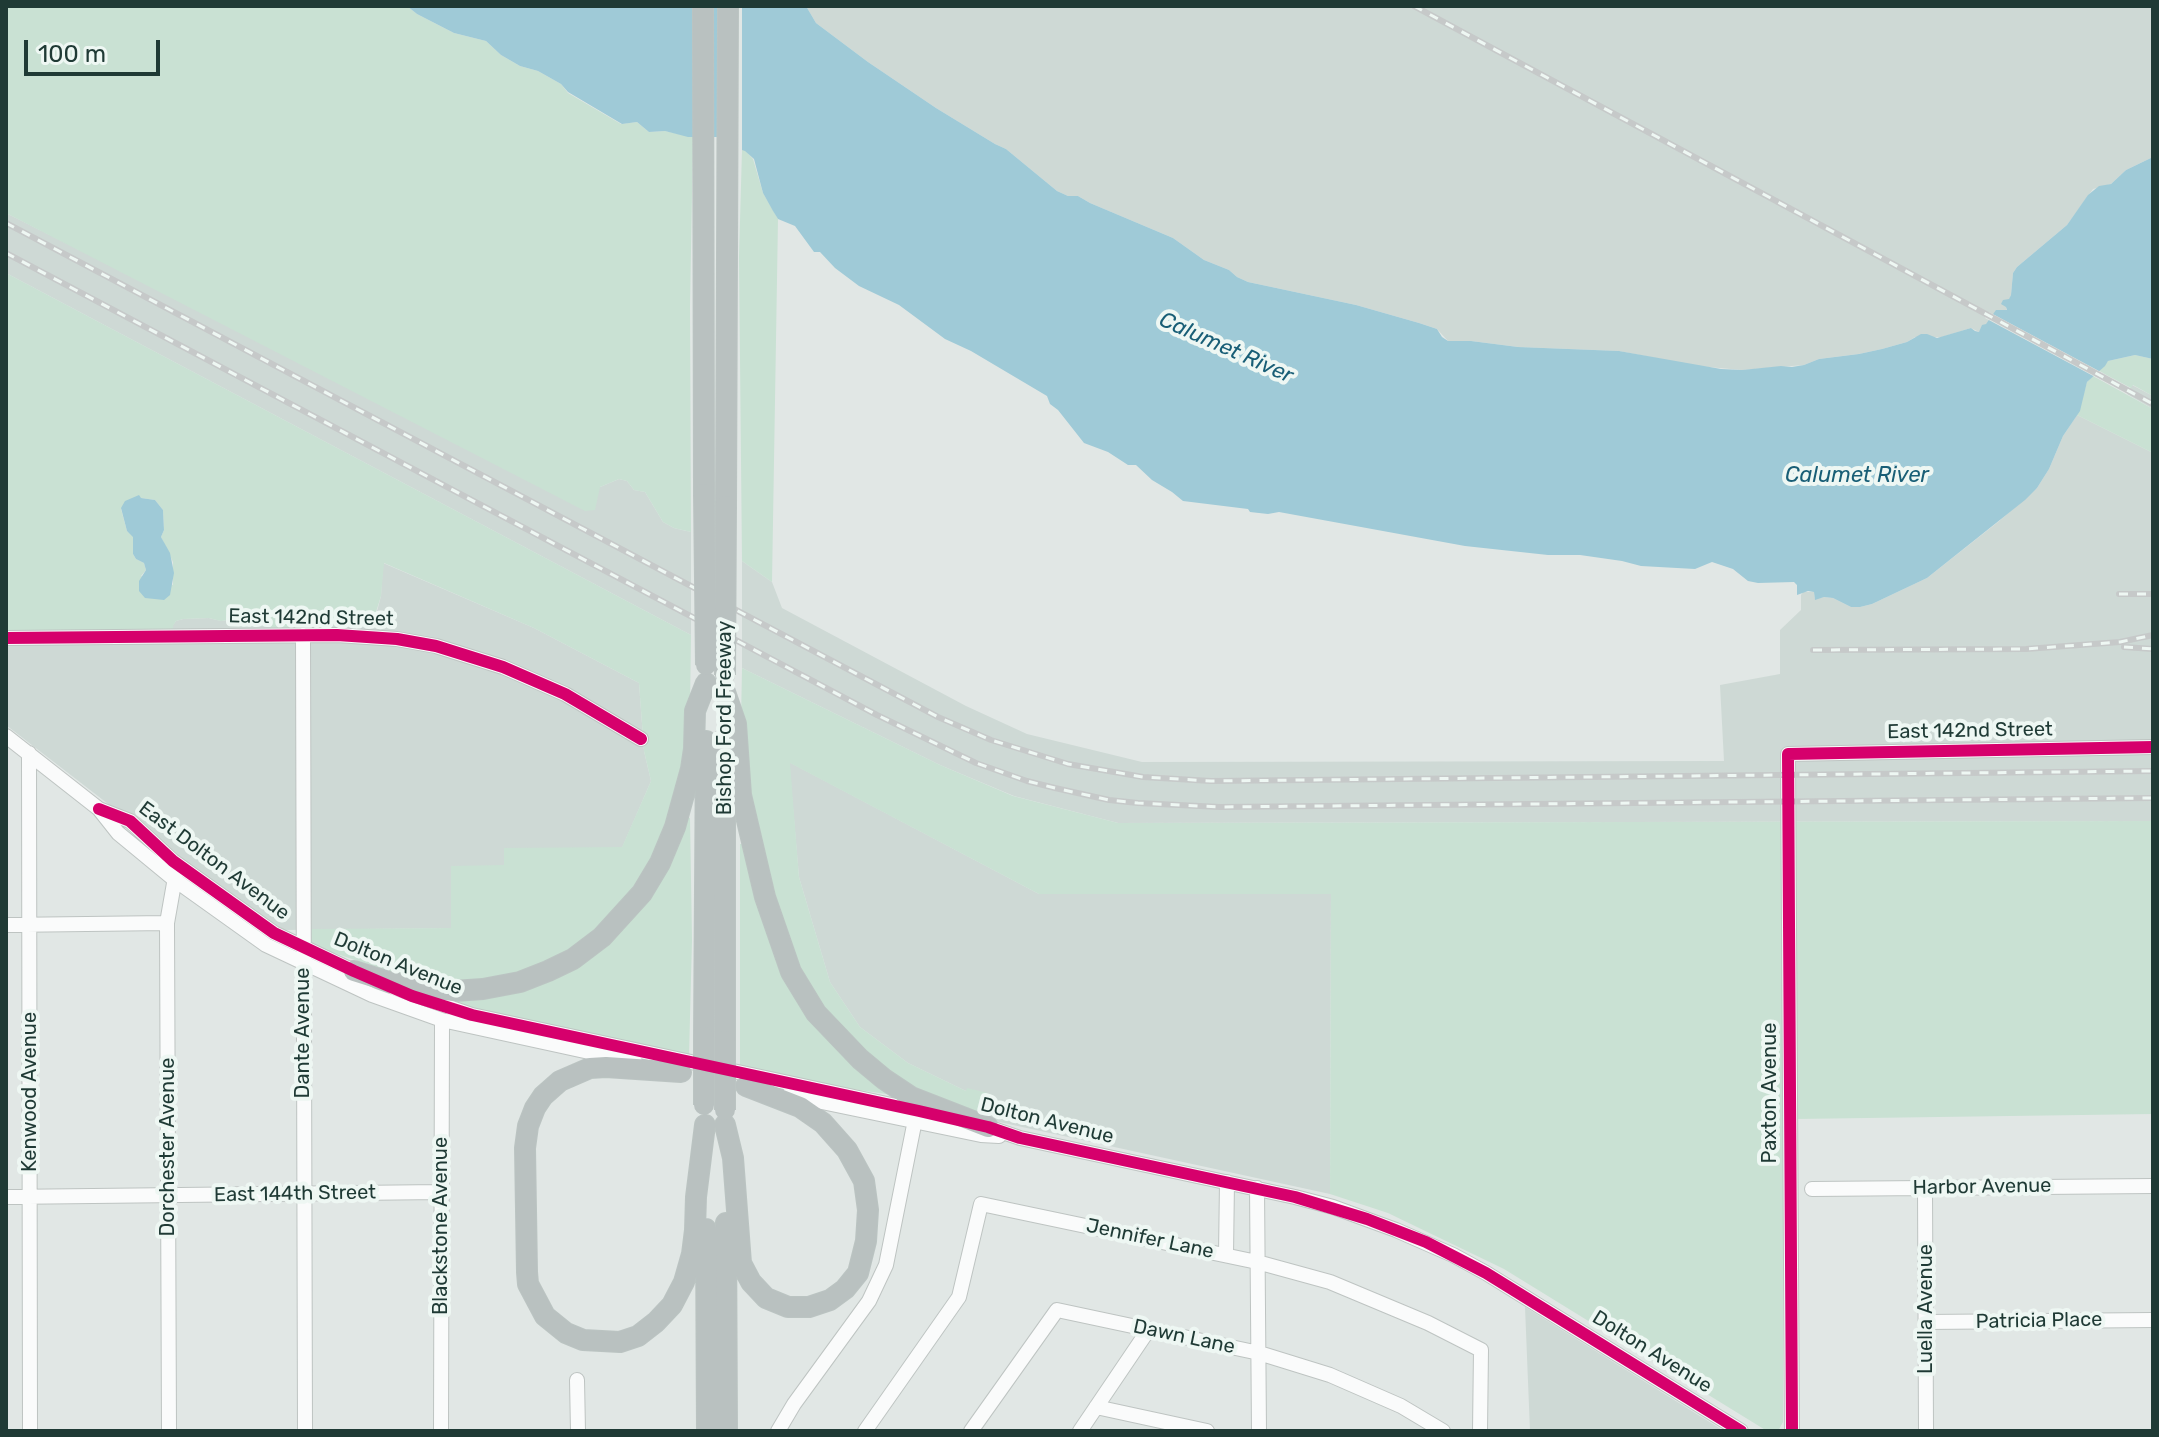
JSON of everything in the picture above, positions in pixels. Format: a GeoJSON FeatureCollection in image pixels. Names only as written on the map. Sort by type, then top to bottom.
{"type":"FeatureCollection","features":[{"type":"Feature","properties":{"kind":"highway","name":"Bishop Ford Freeway"},"geometry":{"type":"LineString","coordinates":[[703,6],[704,494],[715,679],[725,1041],[715,1116],[707,1431]]}},
{"type":"Feature","properties":{"kind":"highway","name":"Bishop Ford Freeway"},"geometry":{"type":"LineString","coordinates":[[727,1431],[715,1116],[704,1037],[715,679],[726,506],[728,6]]}},
{"type":"Feature","properties":{"kind":"highway"},"geometry":{"type":"LineString","coordinates":[[354,971],[389,982],[429,988],[454,991],[483,989],[520,982],[548,971],[573,959],[602,937],[642,893],[660,863],[675,827],[691,769],[695,711],[715,679]]}},
{"type":"Feature","properties":{"kind":"highway"},"geometry":{"type":"LineString","coordinates":[[715,679],[736,724],[741,795],[765,897],[791,972],[816,1013],[884,1079],[911,1097],[988,1127]]}},
{"type":"Feature","properties":{"kind":"highway"},"geometry":{"type":"LineString","coordinates":[[681,1072],[590,1068],[560,1081],[535,1108],[528,1126],[525,1148],[528,1284],[545,1316],[566,1333],[583,1340],[620,1342],[638,1336],[672,1305],[684,1282],[692,1254],[696,1197],[715,1116]]}},
{"type":"Feature","properties":{"kind":"highway"},"geometry":{"type":"LineString","coordinates":[[715,1116],[733,1158],[741,1263],[751,1282],[766,1298],[788,1307],[809,1307],[830,1300],[845,1289],[858,1273],[866,1241],[868,1210],[864,1181],[847,1150],[823,1123],[800,1107],[746,1086]]}},
{"type":"Feature","properties":{"kind":"street","name":"East 142nd Street"},"geometry":{"type":"LineString","coordinates":[[6,638],[303,635],[387,638],[436,646],[503,667],[565,694],[641,739]]}},
{"type":"Feature","properties":{"kind":"street","name":"Dante Avenue"},"geometry":{"type":"LineString","coordinates":[[303,635],[305,1431]]}},
{"type":"Feature","properties":{"kind":"street","name":"East Dolton Avenue"},"geometry":{"type":"LineString","coordinates":[[6,736],[99,809],[118,833],[175,880],[266,945],[304,954]]}},
{"type":"Feature","properties":{"kind":"street","name":"East 142nd Street"},"geometry":{"type":"LineString","coordinates":[[1788,754],[2153,747]]}},
{"type":"Feature","properties":{"kind":"street","name":"Kenwood Avenue"},"geometry":{"type":"LineString","coordinates":[[29,753],[30,1431]]}},
{"type":"Feature","properties":{"kind":"street","name":"Paxton Avenue"},"geometry":{"type":"LineString","coordinates":[[1788,754],[1792,1431]]}},
{"type":"Feature","properties":{"kind":"street","name":"East Dolton Avenue"},"geometry":{"type":"LineString","coordinates":[[99,809],[130,821],[178,865],[304,954]]}},
{"type":"Feature","properties":{"kind":"street","name":"Dorchester Avenue"},"geometry":{"type":"LineString","coordinates":[[169,1431],[167,923],[178,865]]}},
{"type":"Feature","properties":{"kind":"street"},"geometry":{"type":"LineString","coordinates":[[6,925],[167,923]]}},
{"type":"Feature","properties":{"kind":"street","name":"Dolton Avenue"},"geometry":{"type":"LineString","coordinates":[[304,954],[412,996],[472,1015],[916,1116],[981,1135],[1020,1138]]}},
{"type":"Feature","properties":{"kind":"street","name":"Dolton Avenue"},"geometry":{"type":"LineString","coordinates":[[304,954],[372,995],[442,1020],[746,1086],[988,1127],[1020,1138],[1333,1207],[1453,1255],[1741,1431]]}},
{"type":"Feature","properties":{"kind":"street","name":"Blackstone Avenue"},"geometry":{"type":"LineString","coordinates":[[441,1431],[442,1020]]}},
{"type":"Feature","properties":{"kind":"street"},"geometry":{"type":"LineString","coordinates":[[778,1431],[869,1301],[886,1265],[916,1116]]}},
{"type":"Feature","properties":{"kind":"street"},"geometry":{"type":"LineString","coordinates":[[1226,1255],[1227,1182]]}},
{"type":"Feature","properties":{"kind":"street","name":"Harbor Avenue"},"geometry":{"type":"LineString","coordinates":[[1812,1189],[2153,1186]]}},
{"type":"Feature","properties":{"kind":"street"},"geometry":{"type":"LineString","coordinates":[[1257,1188],[1259,1431]]}},
{"type":"Feature","properties":{"kind":"street","name":"Luella Avenue"},"geometry":{"type":"LineString","coordinates":[[1925,1188],[1926,1431]]}},
{"type":"Feature","properties":{"kind":"street","name":"East 144th Street"},"geometry":{"type":"LineString","coordinates":[[6,1197],[440,1192]]}},
{"type":"Feature","properties":{"kind":"street","name":"Jennifer Lane"},"geometry":{"type":"LineString","coordinates":[[865,1431],[959,1297],[981,1204],[1257,1262],[1330,1282],[1428,1323],[1481,1350],[1480,1431]]}},
{"type":"Feature","properties":{"kind":"street","name":"Dawn Lane"},"geometry":{"type":"LineString","coordinates":[[971,1431],[1057,1310],[1259,1353],[1330,1375],[1401,1406],[1443,1431]]}},
{"type":"Feature","properties":{"kind":"street","name":"Patricia Place"},"geometry":{"type":"LineString","coordinates":[[1926,1322],[2153,1320]]}},
{"type":"Feature","properties":{"kind":"street"},"geometry":{"type":"LineString","coordinates":[[1080,1431],[1149,1329]]}},
{"type":"Feature","properties":{"kind":"street"},"geometry":{"type":"LineString","coordinates":[[577,1380],[578,1431]]}},
{"type":"Feature","properties":{"kind":"street"},"geometry":{"type":"LineString","coordinates":[[1096,1407],[1207,1431]]}},
{"type":"Feature","properties":{"kind":"shaded area"},"geometry":{"type":"Polygon","coordinates":[[[806,6],[2153,6],[2153,157],[2126,170],[2111,184],[2093,189],[2067,225],[2017,267],[2013,273],[2007,311],[1979,332],[1971,328],[1942,337],[1915,337],[1882,349],[1819,359],[1804,365],[1742,370],[1697,366],[1619,351],[1448,341],[1437,329],[1419,323],[1356,305],[1248,282],[1204,260],[1173,238],[1078,196],[1057,191],[1006,149],[936,108],[868,62],[816,23],[806,6]]]}},
{"type":"Feature","properties":{"kind":"shaded area"},"geometry":{"type":"Polygon","coordinates":[[[6,213],[157,289],[600,487],[619,479],[627,481],[634,490],[645,492],[663,522],[691,532],[691,635],[6,273],[6,213]]]}},
{"type":"Feature","properties":{"kind":"shaded area"},"geometry":{"type":"Polygon","coordinates":[[[2132,385],[2153,396],[2153,409],[2127,394],[2132,385]]]}},
{"type":"Feature","properties":{"kind":"shaded area"},"geometry":{"type":"Polygon","coordinates":[[[2077,415],[2153,453],[2153,821],[1118,823],[1014,796],[940,765],[742,668],[742,561],[772,582],[782,608],[966,706],[1027,734],[1142,762],[1724,761],[1720,685],[1780,674],[1780,630],[1801,610],[1803,592],[1814,592],[1815,599],[1833,598],[1851,607],[1860,607],[1927,578],[2037,488],[2077,415]]]}},
{"type":"Feature","properties":{"kind":"shaded area"},"geometry":{"type":"Polygon","coordinates":[[[383,563],[534,628],[639,683],[644,751],[651,781],[622,848],[505,848],[504,865],[451,928],[285,930],[253,913],[191,868],[6,725],[6,642],[173,631],[176,621],[183,619],[221,621],[250,615],[350,620],[361,624],[375,619],[381,596],[383,563]]]}},
{"type":"Feature","properties":{"kind":"shaded area"},"geometry":{"type":"Polygon","coordinates":[[[789,762],[1039,894],[1331,894],[1330,1194],[981,1118],[966,1091],[908,1063],[860,1027],[830,982],[799,877],[789,762]]]}},
{"type":"Feature","properties":{"kind":"shaded area"},"geometry":{"type":"Polygon","coordinates":[[[1525,1307],[1724,1431],[1530,1431],[1525,1307]]]}},
{"type":"Feature","properties":{"kind":"green space"},"geometry":{"type":"Polygon","coordinates":[[[6,6],[407,6],[454,33],[486,41],[501,55],[561,84],[568,93],[621,124],[637,122],[649,132],[665,131],[693,137],[691,532],[663,522],[645,492],[634,490],[627,481],[619,479],[600,487],[595,510],[585,511],[6,213],[6,6]]]}},
{"type":"Feature","properties":{"kind":"green space"},"geometry":{"type":"Polygon","coordinates":[[[742,150],[753,159],[763,193],[778,219],[772,582],[742,561],[739,257],[742,150]]]}},
{"type":"Feature","properties":{"kind":"green space"},"geometry":{"type":"Polygon","coordinates":[[[6,273],[691,635],[690,709],[681,782],[671,818],[650,864],[627,903],[600,933],[530,972],[466,984],[403,976],[318,950],[310,941],[310,929],[451,928],[451,866],[504,865],[504,848],[622,847],[651,781],[644,751],[639,683],[534,628],[384,563],[381,596],[372,625],[326,619],[320,628],[277,629],[256,624],[249,615],[221,621],[183,619],[176,621],[173,631],[6,634],[6,273]],[[141,498],[121,509],[127,531],[133,536],[133,554],[144,563],[146,570],[141,576],[173,585],[173,562],[161,537],[164,530],[163,510],[155,500],[141,498]]]}},
{"type":"Feature","properties":{"kind":"green space"},"geometry":{"type":"Polygon","coordinates":[[[2135,355],[2153,359],[2153,396],[2099,371],[2108,361],[2135,355]]]}},
{"type":"Feature","properties":{"kind":"green space"},"geometry":{"type":"Polygon","coordinates":[[[2093,376],[2153,409],[2153,453],[2077,415],[2087,382],[2093,376]]]}},
{"type":"Feature","properties":{"kind":"green space"},"geometry":{"type":"Polygon","coordinates":[[[742,668],[940,765],[1013,796],[1118,823],[2153,821],[2153,1114],[1795,1119],[1783,885],[1783,1422],[1778,1431],[1767,1431],[1504,1269],[1388,1213],[1330,1194],[1331,894],[1039,894],[790,763],[799,877],[830,982],[860,1027],[908,1063],[966,1091],[967,1088],[988,1093],[985,1114],[981,1118],[919,1093],[872,1062],[825,1012],[795,963],[752,822],[741,722],[742,668]]]}},
{"type":"Feature","properties":{"kind":"green space"},"geometry":{"type":"Polygon","coordinates":[[[685,816],[690,818],[692,940],[689,1056],[474,1009],[432,993],[454,996],[611,937],[685,816]]]}},
{"type":"Feature","properties":{"kind":"green space"},"geometry":{"type":"Polygon","coordinates":[[[740,844],[744,844],[776,952],[892,1095],[814,1083],[740,1066],[740,844]]]}},
{"type":"Feature","properties":{"kind":"water","name":"Calumet River"},"geometry":{"type":"Polygon","coordinates":[[[407,6],[806,6],[816,23],[868,62],[936,108],[1006,149],[1057,191],[1078,196],[1173,238],[1204,260],[1248,282],[1356,305],[1419,323],[1437,329],[1448,341],[1619,351],[1721,369],[1792,367],[1819,359],[1882,349],[1907,342],[1921,334],[1937,338],[1971,328],[1979,332],[1996,310],[2007,310],[2001,304],[2011,295],[2013,273],[2017,267],[2067,225],[2088,195],[2099,186],[2111,184],[2126,170],[2153,157],[2153,359],[2135,355],[2108,361],[2087,382],[2080,411],[2063,436],[2049,469],[2025,500],[1927,578],[1860,607],[1851,607],[1833,598],[1815,600],[1814,592],[1797,595],[1794,582],[1748,581],[1733,569],[1712,562],[1695,569],[1641,566],[1580,555],[1548,555],[1465,546],[1279,512],[1250,512],[1248,509],[1183,501],[1136,465],[1128,465],[1108,452],[1084,443],[1050,404],[1047,396],[945,339],[899,305],[859,286],[820,252],[814,252],[795,226],[778,219],[763,193],[754,159],[742,150],[742,143],[722,137],[649,132],[637,122],[622,124],[568,92],[561,84],[501,55],[486,41],[454,33],[407,6]]]}},
{"type":"Feature","properties":{"kind":"water"},"geometry":{"type":"Polygon","coordinates":[[[139,495],[155,500],[163,510],[164,530],[161,537],[170,553],[174,573],[170,595],[164,600],[145,598],[139,591],[139,581],[146,570],[144,563],[133,554],[133,537],[127,531],[121,508],[125,501],[139,495]]]}},
{"type":"Feature","properties":{"kind":"pier"},"geometry":{"type":"Polygon","coordinates":[[[719,6],[742,6],[742,154],[736,144],[719,6]]]}},
{"type":"Feature","properties":{"kind":"pier"},"geometry":{"type":"Polygon","coordinates":[[[1989,312],[2103,373],[2097,378],[1985,318],[1989,312]]]}},
{"type":"Feature","properties":{"kind":"railway"},"geometry":{"type":"LineString","coordinates":[[1414,6],[2153,404]]}},
{"type":"Feature","properties":{"kind":"railway"},"geometry":{"type":"LineString","coordinates":[[6,223],[938,717],[991,740],[1068,764],[1143,777],[1211,781],[2153,771]]}},
{"type":"Feature","properties":{"kind":"railway"},"geometry":{"type":"LineString","coordinates":[[6,253],[877,715],[976,763],[1027,781],[1109,800],[1220,807],[2153,798]]}},
{"type":"Feature","properties":{"kind":"railway"},"geometry":{"type":"LineString","coordinates":[[2119,594],[2153,594]]}},
{"type":"Feature","properties":{"kind":"railway"},"geometry":{"type":"LineString","coordinates":[[1813,650],[2026,649],[2120,642],[2153,635]]}},
{"type":"Feature","properties":{"kind":"railway"},"geometry":{"type":"LineString","coordinates":[[2124,647],[2153,649]]}},
{"type":"Feature","properties":{"kind":"cycle path"},"geometry":{"type":"LineString","coordinates":[[6,638],[337,635],[397,639],[436,646],[503,667],[565,694],[641,739]]}},
{"type":"Feature","properties":{"kind":"cycle path"},"geometry":{"type":"LineString","coordinates":[[1792,1431],[1788,754],[2153,747]]}},
{"type":"Feature","properties":{"kind":"cycle path"},"geometry":{"type":"LineString","coordinates":[[99,809],[130,821],[173,861],[274,933],[412,996],[472,1015],[919,1111],[1020,1138],[1295,1197],[1367,1219],[1426,1242],[1486,1273],[1741,1431]]}}]}
